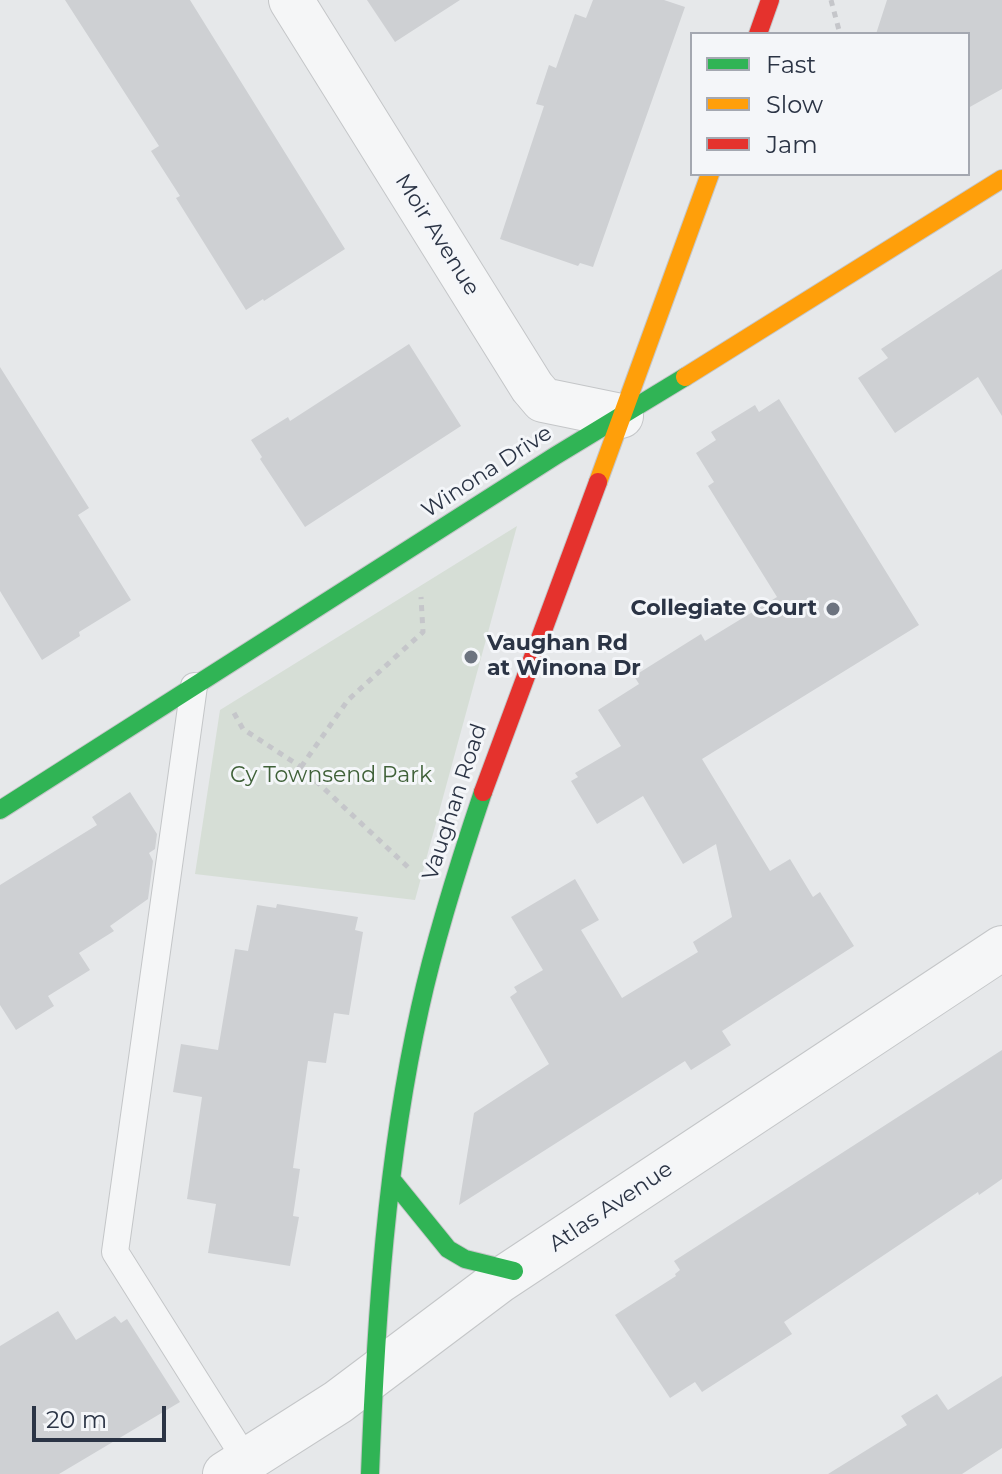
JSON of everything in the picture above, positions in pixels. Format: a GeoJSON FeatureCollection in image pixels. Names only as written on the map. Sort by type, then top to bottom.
{"type":"FeatureCollection","features":[{"type":"Feature","properties":{"kind":"street","name":"Moir Avenue"},"geometry":{"type":"LineString","coordinates":[[291,0],[532,387],[543,400],[621,416]]}},
{"type":"Feature","properties":{"kind":"street"},"geometry":{"type":"LineString","coordinates":[[759,32],[770,0]]}},
{"type":"Feature","properties":{"kind":"street","name":"Vaughan Road"},"geometry":{"type":"LineString","coordinates":[[370,1474],[373,1376],[392,1180],[408,1068],[453,881],[496,751],[709,176]]}},
{"type":"Feature","properties":{"kind":"street","name":"Winona Drive"},"geometry":{"type":"LineString","coordinates":[[0,810],[621,416],[1002,179]]}},
{"type":"Feature","properties":{"kind":"street","name":"Atlas Avenue"},"geometry":{"type":"LineString","coordinates":[[235,1467],[373,1376],[514,1271],[1002,948]]}},
{"type":"Feature","properties":{"kind":"street"},"geometry":{"type":"LineString","coordinates":[[392,1180],[448,1249],[465,1259],[514,1271]]}},
{"type":"Feature","properties":{"kind":"lane"},"geometry":{"type":"LineString","coordinates":[[194,686],[115,1252],[235,1467]]}},
{"type":"Feature","properties":{"kind":"path"},"geometry":{"type":"LineString","coordinates":[[831,0],[839,32]]}},
{"type":"Feature","properties":{"kind":"path"},"geometry":{"type":"LineString","coordinates":[[301,767],[348,700],[423,632],[420,608],[422,584]]}},
{"type":"Feature","properties":{"kind":"path"},"geometry":{"type":"LineString","coordinates":[[229,705],[243,729],[301,767],[413,872]]}},
{"type":"Feature","properties":{"kind":"green space","name":"Cy Townsend Park"},"geometry":{"type":"Polygon","coordinates":[[[517,526],[415,900],[195,874],[220,710],[517,526]]]}},
{"type":"Feature","properties":{"kind":"building"},"geometry":{"type":"Polygon","coordinates":[[[65,0],[190,0],[345,249],[246,310],[176,198],[180,196],[151,151],[159,146],[65,0]]]}},
{"type":"Feature","properties":{"kind":"building"},"geometry":{"type":"Polygon","coordinates":[[[367,0],[460,0],[395,42],[367,0]]]}},
{"type":"Feature","properties":{"kind":"building"},"geometry":{"type":"Polygon","coordinates":[[[593,0],[664,0],[685,7],[593,267],[580,263],[578,266],[500,239],[544,106],[536,104],[549,65],[556,68],[575,14],[586,18],[593,0]]]}},
{"type":"Feature","properties":{"kind":"building"},"geometry":{"type":"Polygon","coordinates":[[[887,0],[1002,0],[1002,89],[970,107],[970,32],[877,32],[887,0]]]}},
{"type":"Feature","properties":{"kind":"building"},"geometry":{"type":"Polygon","coordinates":[[[1002,269],[1002,416],[978,377],[895,433],[858,378],[888,358],[881,349],[1002,269]]]}},
{"type":"Feature","properties":{"kind":"building"},"geometry":{"type":"Polygon","coordinates":[[[409,344],[461,426],[305,527],[251,440],[288,417],[290,421],[409,344]]]}},
{"type":"Feature","properties":{"kind":"building"},"geometry":{"type":"Polygon","coordinates":[[[0,367],[89,508],[78,515],[131,600],[79,632],[80,636],[42,660],[0,591],[0,367]]]}},
{"type":"Feature","properties":{"kind":"building"},"geometry":{"type":"Polygon","coordinates":[[[779,399],[919,625],[702,759],[770,871],[790,859],[813,897],[820,892],[854,946],[722,1031],[731,1045],[691,1070],[685,1061],[459,1205],[474,1113],[549,1064],[510,997],[517,992],[514,987],[543,970],[511,917],[575,879],[599,920],[581,930],[622,998],[698,952],[693,942],[732,917],[716,844],[683,864],[643,796],[597,824],[571,781],[578,777],[575,773],[621,746],[598,710],[639,684],[634,676],[701,634],[705,641],[777,597],[708,486],[714,482],[696,453],[716,440],[711,432],[755,405],[759,412],[779,399]]]}},
{"type":"Feature","properties":{"kind":"building"},"geometry":{"type":"Polygon","coordinates":[[[130,792],[157,834],[155,849],[149,853],[153,861],[148,899],[110,926],[114,931],[79,953],[90,970],[48,996],[54,1006],[16,1030],[0,1005],[0,885],[97,825],[92,817],[130,792]]]}},
{"type":"Feature","properties":{"kind":"building"},"geometry":{"type":"Polygon","coordinates":[[[277,904],[358,917],[355,930],[363,932],[349,1015],[334,1013],[326,1063],[308,1061],[293,1168],[300,1169],[293,1216],[299,1217],[290,1266],[208,1253],[216,1204],[187,1199],[202,1097],[173,1092],[181,1044],[218,1050],[235,949],[248,951],[257,905],[276,908],[277,904]]]}},
{"type":"Feature","properties":{"kind":"building"},"geometry":{"type":"Polygon","coordinates":[[[1002,1050],[1002,1179],[784,1322],[792,1334],[702,1392],[695,1382],[670,1398],[615,1315],[676,1276],[680,1270],[674,1261],[1002,1050]]]}},
{"type":"Feature","properties":{"kind":"building"},"geometry":{"type":"Polygon","coordinates":[[[58,1311],[76,1340],[115,1316],[121,1323],[127,1319],[180,1402],[59,1474],[0,1474],[0,1346],[58,1311]]]}},
{"type":"Feature","properties":{"kind":"building"},"geometry":{"type":"Polygon","coordinates":[[[1002,1376],[1002,1448],[962,1474],[828,1474],[907,1425],[901,1416],[937,1394],[948,1410],[1002,1376]]]}},
{"type":"Feature","properties":{"kind":"traffic: fast"},"geometry":{"type":"LineString","coordinates":[[0,810],[555,456],[685,377]]}},
{"type":"Feature","properties":{"kind":"traffic: fast"},"geometry":{"type":"LineString","coordinates":[[370,1474],[384,1240],[408,1066],[433,953],[483,792]]}},
{"type":"Feature","properties":{"kind":"traffic: fast"},"geometry":{"type":"LineString","coordinates":[[392,1180],[448,1249],[465,1259],[514,1271]]}},
{"type":"Feature","properties":{"kind":"traffic: slow"},"geometry":{"type":"LineString","coordinates":[[598,482],[709,176]]}},
{"type":"Feature","properties":{"kind":"traffic: slow"},"geometry":{"type":"LineString","coordinates":[[685,377],[1002,179]]}},
{"type":"Feature","properties":{"kind":"traffic: jam"},"geometry":{"type":"LineString","coordinates":[[759,32],[770,0]]}},
{"type":"Feature","properties":{"kind":"traffic: jam"},"geometry":{"type":"LineString","coordinates":[[483,792],[598,482]]}},
{"type":"Feature","properties":{"kind":"place","name":"Collegiate Court"},"geometry":{"type":"Point","coordinates":[833,609]}},
{"type":"Feature","properties":{"kind":"place","name":"Vaughan Rd at Winona Dr"},"geometry":{"type":"Point","coordinates":[471,657]}}]}
